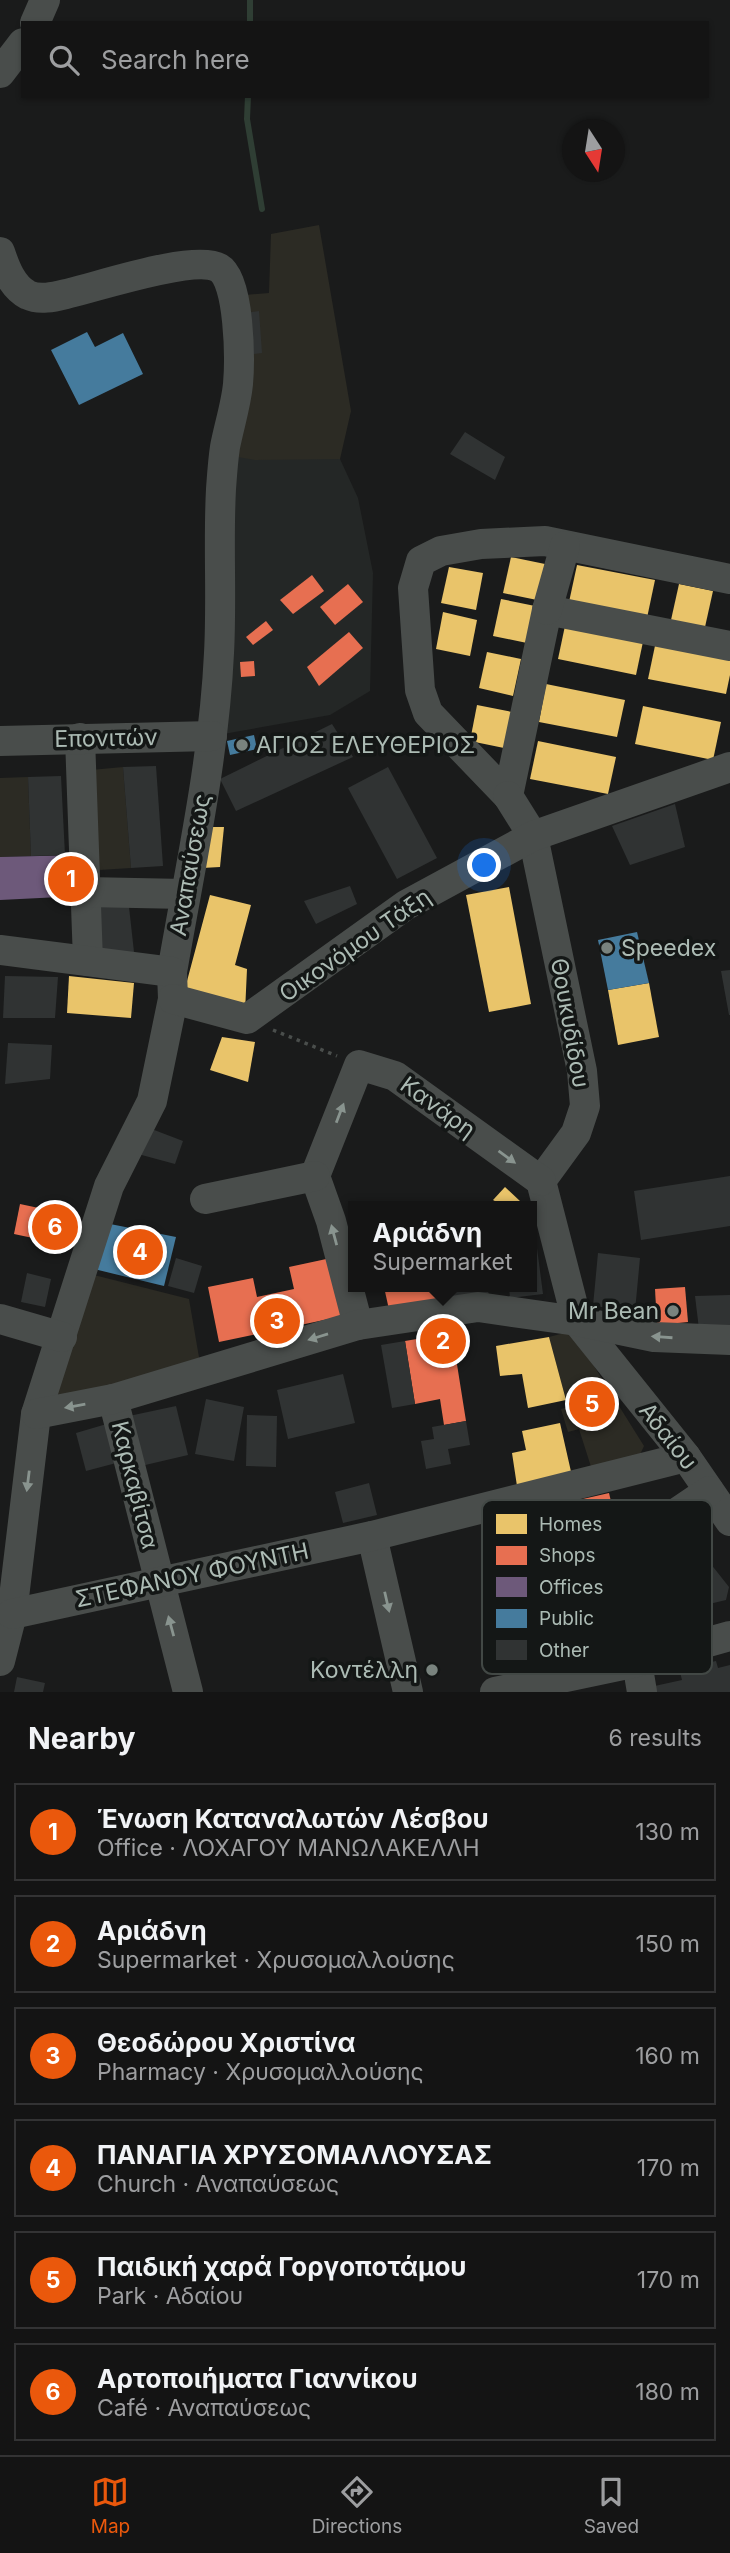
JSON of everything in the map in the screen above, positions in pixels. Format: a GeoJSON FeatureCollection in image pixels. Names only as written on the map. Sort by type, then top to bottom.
{"type":"FeatureCollection","features":[{"type":"Feature","properties":{"kind":"street"},"geometry":{"type":"LineString","coordinates":[[36,21],[45,0]]}},
{"type":"Feature","properties":{"kind":"street"},"geometry":{"type":"LineString","coordinates":[[0,73],[21,46]]}},
{"type":"Feature","properties":{"kind":"street","name":"Αναπαύσεως"},"geometry":{"type":"LineString","coordinates":[[0,252],[7,272],[17,287],[29,295],[44,298],[186,264],[205,264],[220,268],[229,279],[234,296],[239,358],[238,385],[225,449],[221,492],[219,653],[212,736],[152,1101],[109,1186],[36,1414],[12,1614],[0,1661]]}},
{"type":"Feature","properties":{"kind":"street"},"geometry":{"type":"LineString","coordinates":[[533,836],[508,796],[428,713],[420,690],[413,588],[421,562],[441,551],[481,544],[545,541],[730,579]]}},
{"type":"Feature","properties":{"kind":"street"},"geometry":{"type":"LineString","coordinates":[[508,796],[547,610],[565,546]]}},
{"type":"Feature","properties":{"kind":"street"},"geometry":{"type":"LineString","coordinates":[[547,610],[730,646]]}},
{"type":"Feature","properties":{"kind":"street","name":"Επονιτών"},"geometry":{"type":"LineString","coordinates":[[0,741],[212,736]]}},
{"type":"Feature","properties":{"kind":"street"},"geometry":{"type":"LineString","coordinates":[[80,738],[88,961]]}},
{"type":"Feature","properties":{"kind":"street","name":"Οικονόμου Τάξη"},"geometry":{"type":"LineString","coordinates":[[247,1019],[406,905],[533,836],[730,767]]}},
{"type":"Feature","properties":{"kind":"street","name":"Θουκυδίδου"},"geometry":{"type":"LineString","coordinates":[[533,836],[582,1071],[585,1106],[576,1133],[541,1181]]}},
{"type":"Feature","properties":{"kind":"street"},"geometry":{"type":"LineString","coordinates":[[86,892],[186,894]]}},
{"type":"Feature","properties":{"kind":"street"},"geometry":{"type":"LineString","coordinates":[[0,950],[88,961],[172,986],[247,1019]]}},
{"type":"Feature","properties":{"kind":"street"},"geometry":{"type":"LineString","coordinates":[[348,1286],[331,1220],[315,1176],[359,1065]]}},
{"type":"Feature","properties":{"kind":"street","name":"Κανάρη"},"geometry":{"type":"LineString","coordinates":[[359,1065],[395,1076],[541,1181]]}},
{"type":"Feature","properties":{"kind":"street"},"geometry":{"type":"LineString","coordinates":[[205,1199],[315,1176]]}},
{"type":"Feature","properties":{"kind":"street"},"geometry":{"type":"LineString","coordinates":[[541,1181],[577,1321]]}},
{"type":"Feature","properties":{"kind":"street"},"geometry":{"type":"LineString","coordinates":[[350,1292],[358,1325]]}},
{"type":"Feature","properties":{"kind":"street"},"geometry":{"type":"LineString","coordinates":[[36,1414],[113,1399],[358,1325],[478,1307],[577,1321],[654,1337],[730,1340]]}},
{"type":"Feature","properties":{"kind":"street"},"geometry":{"type":"LineString","coordinates":[[0,1319],[62,1337]]}},
{"type":"Feature","properties":{"kind":"street","name":"Αδαίου"},"geometry":{"type":"LineString","coordinates":[[577,1321],[686,1457],[730,1521]]}},
{"type":"Feature","properties":{"kind":"street","name":"Καρκαβίτσα"},"geometry":{"type":"LineString","coordinates":[[113,1399],[188,1692]]}},
{"type":"Feature","properties":{"kind":"street","name":"ΣΤΕΦΑΝΟΥ ΦΟΥΝΤΗ"},"geometry":{"type":"LineString","coordinates":[[513,1500],[686,1457]]}},
{"type":"Feature","properties":{"kind":"street"},"geometry":{"type":"LineString","coordinates":[[696,1500],[709,1491]]}},
{"type":"Feature","properties":{"kind":"street","name":"ΣΤΕΦΑΝΟΥ ΦΟΥΝΤΗ"},"geometry":{"type":"LineString","coordinates":[[12,1614],[372,1535],[482,1508]]}},
{"type":"Feature","properties":{"kind":"street"},"geometry":{"type":"LineString","coordinates":[[372,1535],[408,1692]]}},
{"type":"Feature","properties":{"kind":"street"},"geometry":{"type":"LineString","coordinates":[[712,1641],[730,1636]]}},
{"type":"Feature","properties":{"kind":"street"},"geometry":{"type":"LineString","coordinates":[[495,1692],[580,1674]]}},
{"type":"Feature","properties":{"kind":"street"},"geometry":{"type":"LineString","coordinates":[[638,1674],[642,1692]]}},
{"type":"Feature","properties":{"kind":"path"},"geometry":{"type":"LineString","coordinates":[[247,1019],[359,1065]]}},
{"type":"Feature","properties":{"kind":"shaded area"},"geometry":{"type":"Polygon","coordinates":[[[319,225],[351,411],[340,459],[255,460],[232,456],[234,296],[269,293],[271,234],[319,225]]]}},
{"type":"Feature","properties":{"kind":"shaded area"},"geometry":{"type":"Polygon","coordinates":[[[232,456],[340,459],[358,498],[373,573],[370,691],[330,715],[212,736],[232,456]]]}},
{"type":"Feature","properties":{"kind":"shaded area"},"geometry":{"type":"Polygon","coordinates":[[[123,767],[131,868],[99,870],[91,770],[123,767]]]}},
{"type":"Feature","properties":{"kind":"shaded area"},"geometry":{"type":"Polygon","coordinates":[[[28,777],[31,856],[0,857],[0,778],[28,777]]]}},
{"type":"Feature","properties":{"kind":"shaded area"},"geometry":{"type":"Polygon","coordinates":[[[90,1274],[189,1299],[201,1369],[44,1405],[90,1274]]]}},
{"type":"Feature","properties":{"kind":"shaded area"},"geometry":{"type":"Polygon","coordinates":[[[572,1331],[644,1446],[636,1463],[593,1473],[579,1429],[568,1432],[561,1409],[568,1407],[549,1337],[572,1331]]]}},
{"type":"Feature","properties":{"kind":"building: Homes"},"geometry":{"type":"Polygon","coordinates":[[[511,557],[545,564],[537,600],[503,593],[511,557]]]}},
{"type":"Feature","properties":{"kind":"building: Homes"},"geometry":{"type":"Polygon","coordinates":[[[577,565],[655,580],[647,618],[569,602],[577,565]]]}},
{"type":"Feature","properties":{"kind":"building: Homes"},"geometry":{"type":"Polygon","coordinates":[[[449,567],[483,573],[476,610],[441,603],[449,567]]]}},
{"type":"Feature","properties":{"kind":"building: Homes"},"geometry":{"type":"Polygon","coordinates":[[[679,584],[713,591],[705,627],[671,620],[679,584]]]}},
{"type":"Feature","properties":{"kind":"building: Homes"},"geometry":{"type":"Polygon","coordinates":[[[501,599],[535,606],[527,643],[493,636],[501,599]]]}},
{"type":"Feature","properties":{"kind":"building: Homes"},"geometry":{"type":"Polygon","coordinates":[[[443,612],[477,620],[470,656],[436,649],[443,612]]]}},
{"type":"Feature","properties":{"kind":"building: Homes"},"geometry":{"type":"Polygon","coordinates":[[[566,621],[644,637],[636,675],[558,659],[566,621]]]}},
{"type":"Feature","properties":{"kind":"building: Homes"},"geometry":{"type":"Polygon","coordinates":[[[656,641],[730,656],[726,694],[648,679],[656,641]]]}},
{"type":"Feature","properties":{"kind":"building: Homes"},"geometry":{"type":"Polygon","coordinates":[[[487,652],[521,659],[513,696],[479,688],[487,652]]]}},
{"type":"Feature","properties":{"kind":"building: Homes"},"geometry":{"type":"Polygon","coordinates":[[[546,684],[625,700],[617,737],[539,722],[546,684]]]}},
{"type":"Feature","properties":{"kind":"building: Homes"},"geometry":{"type":"Polygon","coordinates":[[[477,705],[512,712],[504,748],[470,741],[477,705]]]}},
{"type":"Feature","properties":{"kind":"building: Homes"},"geometry":{"type":"Polygon","coordinates":[[[643,706],[721,722],[713,760],[635,744],[643,706]]]}},
{"type":"Feature","properties":{"kind":"building: Homes"},"geometry":{"type":"Polygon","coordinates":[[[538,741],[616,757],[608,794],[530,779],[538,741]]]}},
{"type":"Feature","properties":{"kind":"building: Homes"},"geometry":{"type":"Polygon","coordinates":[[[206,827],[224,827],[220,867],[202,868],[206,827]]]}},
{"type":"Feature","properties":{"kind":"building: Homes"},"geometry":{"type":"Polygon","coordinates":[[[509,887],[531,1004],[489,1012],[466,895],[509,887]]]}},
{"type":"Feature","properties":{"kind":"building: Homes"},"geometry":{"type":"Polygon","coordinates":[[[210,895],[251,905],[235,965],[247,969],[245,1012],[183,996],[210,895]]]}},
{"type":"Feature","properties":{"kind":"building: Homes"},"geometry":{"type":"Polygon","coordinates":[[[69,976],[134,983],[131,1018],[67,1013],[69,976]]]}},
{"type":"Feature","properties":{"kind":"building: Homes"},"geometry":{"type":"Polygon","coordinates":[[[649,983],[659,1037],[618,1045],[608,990],[649,983]]]}},
{"type":"Feature","properties":{"kind":"building: Homes"},"geometry":{"type":"Polygon","coordinates":[[[222,1037],[255,1042],[248,1082],[210,1070],[222,1037]]]}},
{"type":"Feature","properties":{"kind":"building: Homes"},"geometry":{"type":"Polygon","coordinates":[[[505,1187],[520,1201],[495,1201],[505,1187]]]}},
{"type":"Feature","properties":{"kind":"building: Homes"},"geometry":{"type":"Polygon","coordinates":[[[549,1337],[566,1400],[528,1408],[522,1374],[500,1376],[496,1346],[549,1337]]]}},
{"type":"Feature","properties":{"kind":"building: Homes"},"geometry":{"type":"Polygon","coordinates":[[[560,1423],[572,1476],[517,1486],[512,1453],[526,1450],[522,1431],[560,1423]]]}},
{"type":"Feature","properties":{"kind":"building: Shops"},"geometry":{"type":"Polygon","coordinates":[[[312,575],[324,591],[293,614],[280,600],[312,575]]]}},
{"type":"Feature","properties":{"kind":"building: Shops"},"geometry":{"type":"Polygon","coordinates":[[[348,584],[363,602],[335,625],[320,607],[348,584]]]}},
{"type":"Feature","properties":{"kind":"building: Shops"},"geometry":{"type":"Polygon","coordinates":[[[266,621],[273,630],[253,645],[246,637],[266,621]]]}},
{"type":"Feature","properties":{"kind":"building: Shops"},"geometry":{"type":"Polygon","coordinates":[[[349,632],[363,648],[319,686],[307,667],[349,632]]]}},
{"type":"Feature","properties":{"kind":"building: Shops"},"geometry":{"type":"Polygon","coordinates":[[[254,661],[255,676],[241,677],[240,662],[254,661]]]}},
{"type":"Feature","properties":{"kind":"building: Shops"},"geometry":{"type":"Polygon","coordinates":[[[20,1204],[67,1214],[61,1244],[14,1234],[20,1204]]]}},
{"type":"Feature","properties":{"kind":"building: Shops"},"geometry":{"type":"Polygon","coordinates":[[[331,1258],[343,1316],[219,1342],[208,1287],[253,1278],[257,1297],[294,1289],[289,1267],[331,1258]]]}},
{"type":"Feature","properties":{"kind":"building: Shops"},"geometry":{"type":"Polygon","coordinates":[[[685,1287],[688,1322],[657,1325],[655,1289],[685,1287]]]}},
{"type":"Feature","properties":{"kind":"building: Shops"},"geometry":{"type":"Polygon","coordinates":[[[385,1292],[445,1292],[447,1303],[390,1314],[385,1292]]]}},
{"type":"Feature","properties":{"kind":"building: Shops"},"geometry":{"type":"Polygon","coordinates":[[[452,1333],[466,1421],[444,1425],[440,1399],[415,1404],[405,1341],[452,1333]]]}},
{"type":"Feature","properties":{"kind":"building: Shops"},"geometry":{"type":"Polygon","coordinates":[[[609,1493],[611,1500],[578,1500],[609,1493]]]}},
{"type":"Feature","properties":{"kind":"building: Offices"},"geometry":{"type":"Polygon","coordinates":[[[79,855],[80,896],[0,900],[0,857],[79,855]]]}},
{"type":"Feature","properties":{"kind":"building: Public"},"geometry":{"type":"Polygon","coordinates":[[[87,332],[95,347],[123,333],[143,374],[79,405],[51,350],[87,332]]]}},
{"type":"Feature","properties":{"kind":"building: Public","name":"ΑΓΙΟΣ ΕΛΕΥΘΕΡΙΟΣ"},"geometry":{"type":"Polygon","coordinates":[[[254,735],[257,749],[230,755],[227,741],[254,735]]]}},
{"type":"Feature","properties":{"kind":"building: Public"},"geometry":{"type":"Polygon","coordinates":[[[637,932],[649,983],[608,990],[598,940],[637,932]]]}},
{"type":"Feature","properties":{"kind":"building: Public"},"geometry":{"type":"Polygon","coordinates":[[[105,1223],[176,1237],[164,1286],[94,1269],[105,1223]]]}},
{"type":"Feature","properties":{"kind":"building: Other"},"geometry":{"type":"Polygon","coordinates":[[[259,311],[262,353],[244,355],[243,313],[259,311]]]}},
{"type":"Feature","properties":{"kind":"building: Other"},"geometry":{"type":"Polygon","coordinates":[[[465,432],[505,457],[495,480],[450,454],[465,432]]]}},
{"type":"Feature","properties":{"kind":"building: Other"},"geometry":{"type":"Polygon","coordinates":[[[332,724],[353,757],[236,811],[220,779],[332,724]]]}},
{"type":"Feature","properties":{"kind":"building: Other"},"geometry":{"type":"Polygon","coordinates":[[[156,766],[163,866],[131,868],[123,767],[156,766]]]}},
{"type":"Feature","properties":{"kind":"building: Other"},"geometry":{"type":"Polygon","coordinates":[[[388,767],[437,858],[397,879],[348,788],[388,767]]]}},
{"type":"Feature","properties":{"kind":"building: Other"},"geometry":{"type":"Polygon","coordinates":[[[61,776],[65,855],[31,856],[28,777],[61,776]]]}},
{"type":"Feature","properties":{"kind":"building: Other"},"geometry":{"type":"Polygon","coordinates":[[[675,804],[685,847],[630,865],[612,826],[675,804]]]}},
{"type":"Feature","properties":{"kind":"building: Other"},"geometry":{"type":"Polygon","coordinates":[[[350,886],[357,904],[316,924],[304,901],[350,886]]]}},
{"type":"Feature","properties":{"kind":"building: Other"},"geometry":{"type":"Polygon","coordinates":[[[128,898],[134,952],[100,955],[94,901],[128,898]]]}},
{"type":"Feature","properties":{"kind":"building: Other"},"geometry":{"type":"Polygon","coordinates":[[[730,970],[730,1015],[729,1015],[721,971],[730,970]]]}},
{"type":"Feature","properties":{"kind":"building: Other"},"geometry":{"type":"Polygon","coordinates":[[[5,976],[58,977],[55,1018],[3,1018],[5,976]]]}},
{"type":"Feature","properties":{"kind":"building: Other"},"geometry":{"type":"Polygon","coordinates":[[[8,1043],[52,1045],[50,1079],[5,1084],[8,1043]]]}},
{"type":"Feature","properties":{"kind":"building: Other"},"geometry":{"type":"Polygon","coordinates":[[[149,1128],[183,1141],[175,1164],[138,1154],[149,1128]]]}},
{"type":"Feature","properties":{"kind":"building: Other"},"geometry":{"type":"Polygon","coordinates":[[[730,1176],[730,1226],[641,1240],[634,1191],[730,1176]]]}},
{"type":"Feature","properties":{"kind":"building: Other"},"geometry":{"type":"Polygon","coordinates":[[[537,1248],[543,1294],[510,1298],[509,1292],[537,1292],[537,1248]]]}},
{"type":"Feature","properties":{"kind":"building: Other"},"geometry":{"type":"Polygon","coordinates":[[[598,1253],[640,1258],[635,1311],[593,1306],[598,1253]]]}},
{"type":"Feature","properties":{"kind":"building: Other"},"geometry":{"type":"Polygon","coordinates":[[[176,1258],[202,1266],[194,1293],[168,1286],[176,1258]]]}},
{"type":"Feature","properties":{"kind":"building: Other"},"geometry":{"type":"Polygon","coordinates":[[[27,1273],[51,1279],[45,1307],[21,1302],[27,1273]]]}},
{"type":"Feature","properties":{"kind":"building: Other"},"geometry":{"type":"Polygon","coordinates":[[[445,1292],[488,1292],[489,1295],[447,1303],[445,1292]]]}},
{"type":"Feature","properties":{"kind":"building: Other"},"geometry":{"type":"Polygon","coordinates":[[[730,1295],[730,1328],[699,1329],[695,1296],[730,1295]]]}},
{"type":"Feature","properties":{"kind":"building: Other"},"geometry":{"type":"Polygon","coordinates":[[[448,1313],[452,1333],[430,1336],[426,1317],[448,1313]]]}},
{"type":"Feature","properties":{"kind":"building: Other"},"geometry":{"type":"Polygon","coordinates":[[[405,1341],[415,1404],[392,1408],[381,1345],[405,1341]]]}},
{"type":"Feature","properties":{"kind":"building: Other"},"geometry":{"type":"Polygon","coordinates":[[[343,1374],[355,1423],[288,1439],[277,1390],[343,1374]]]}},
{"type":"Feature","properties":{"kind":"building: Other"},"geometry":{"type":"Polygon","coordinates":[[[206,1399],[244,1407],[234,1461],[195,1454],[206,1399]]]}},
{"type":"Feature","properties":{"kind":"building: Other"},"geometry":{"type":"Polygon","coordinates":[[[176,1406],[188,1455],[141,1466],[129,1416],[176,1406]]]}},
{"type":"Feature","properties":{"kind":"building: Other"},"geometry":{"type":"Polygon","coordinates":[[[247,1415],[277,1416],[276,1467],[246,1466],[247,1415]]]}},
{"type":"Feature","properties":{"kind":"building: Other"},"geometry":{"type":"Polygon","coordinates":[[[466,1421],[470,1445],[448,1449],[451,1464],[426,1469],[421,1441],[434,1439],[432,1427],[466,1421]]]}},
{"type":"Feature","properties":{"kind":"building: Other"},"geometry":{"type":"Polygon","coordinates":[[[110,1423],[120,1462],[86,1471],[76,1433],[110,1423]]]}},
{"type":"Feature","properties":{"kind":"building: Other"},"geometry":{"type":"Polygon","coordinates":[[[369,1483],[377,1515],[343,1523],[335,1492],[369,1483]]]}},
{"type":"Feature","properties":{"kind":"building: Other"},"geometry":{"type":"Polygon","coordinates":[[[712,1566],[729,1587],[726,1600],[712,1603],[712,1566]]]}},
{"type":"Feature","properties":{"kind":"building: Other"},"geometry":{"type":"Polygon","coordinates":[[[716,1661],[718,1668],[730,1665],[730,1692],[651,1692],[650,1687],[682,1680],[680,1674],[712,1674],[712,1662],[716,1661]]]}},
{"type":"Feature","properties":{"kind":"building: Other"},"geometry":{"type":"Polygon","coordinates":[[[17,1677],[45,1683],[43,1692],[14,1692],[17,1677]]]}},
{"type":"Feature","properties":{"kind":"waterway"},"geometry":{"type":"LineString","coordinates":[[250,0],[250,21]]}},
{"type":"Feature","properties":{"kind":"waterway"},"geometry":{"type":"LineString","coordinates":[[248,98],[247,119],[262,209]]}},
{"type":"Feature","properties":{"kind":"place","name":"ΑΓΙΟΣ ΕΛΕΥΘΕΡΙΟΣ"},"geometry":{"type":"Point","coordinates":[242,745]}},
{"type":"Feature","properties":{"kind":"place","name":"Ένωση Καταναλωτών Λέσβου"},"geometry":{"type":"Point","coordinates":[71,879]}},
{"type":"Feature","properties":{"kind":"place","name":"Speedex"},"geometry":{"type":"Point","coordinates":[607,948]}},
{"type":"Feature","properties":{"kind":"place","name":"Αρτοποιήματα Γιαννίκου"},"geometry":{"type":"Point","coordinates":[55,1227]}},
{"type":"Feature","properties":{"kind":"place","name":"ΠΑΝΑΓΙΑ ΧΡΥΣΟΜΑΛΛΟΥΣΑΣ"},"geometry":{"type":"Point","coordinates":[140,1252]}},
{"type":"Feature","properties":{"kind":"place","name":"Mr Bean"},"geometry":{"type":"Point","coordinates":[673,1311]}},
{"type":"Feature","properties":{"kind":"place","name":"Θεοδώρου Χριστίνα"},"geometry":{"type":"Point","coordinates":[277,1321]}},
{"type":"Feature","properties":{"kind":"place","name":"Αριάδνη"},"geometry":{"type":"Point","coordinates":[443,1341]}},
{"type":"Feature","properties":{"kind":"place","name":"Παιδική χαρά Γοργοποτάμου"},"geometry":{"type":"Point","coordinates":[592,1404]}},
{"type":"Feature","properties":{"kind":"place","name":"Κοντέλλη"},"geometry":{"type":"Point","coordinates":[432,1670]}}]}
